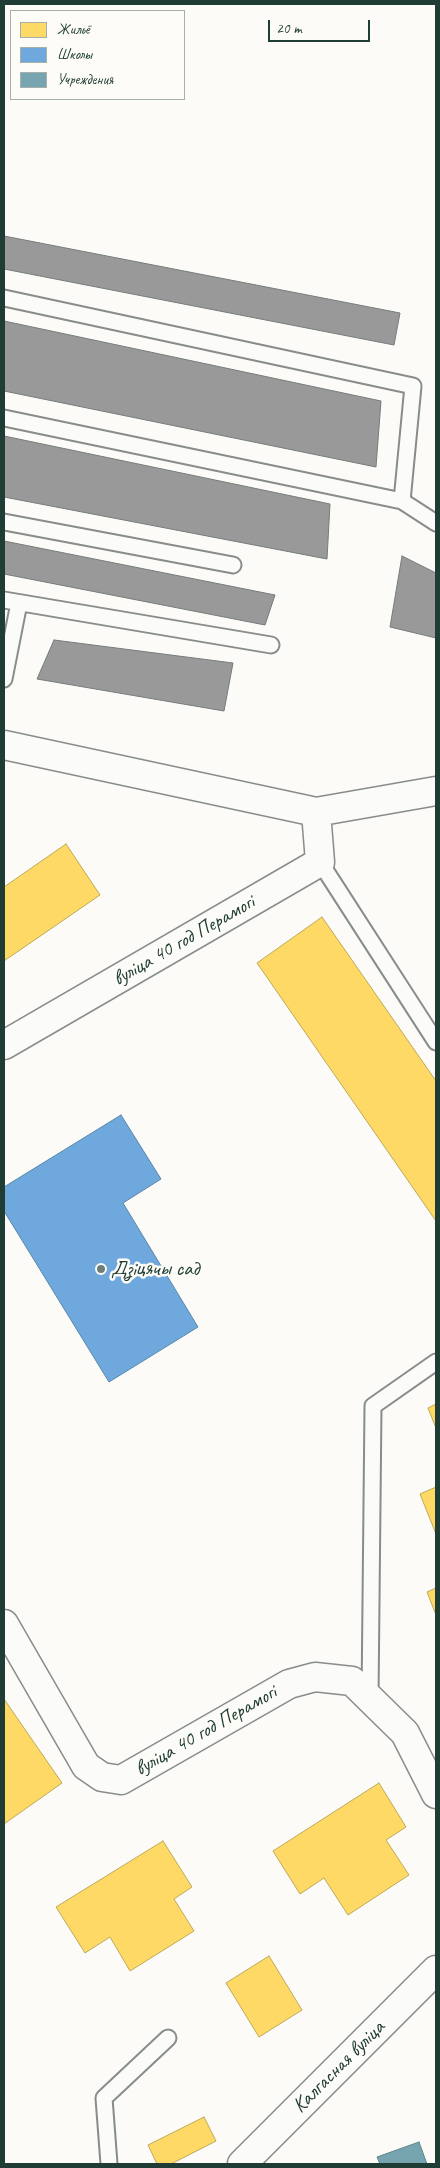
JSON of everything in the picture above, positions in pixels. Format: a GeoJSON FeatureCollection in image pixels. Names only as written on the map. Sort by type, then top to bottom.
{"type":"FeatureCollection","features":[{"type":"Feature","properties":{"kind":"street"},"geometry":{"type":"LineString","coordinates":[[4,744],[316,812],[436,791]]}},
{"type":"Feature","properties":{"kind":"street"},"geometry":{"type":"LineString","coordinates":[[316,812],[320,862]]}},
{"type":"Feature","properties":{"kind":"street","name":"вуліца 40 год Перамогі"},"geometry":{"type":"LineString","coordinates":[[4,1045],[320,862]]}},
{"type":"Feature","properties":{"kind":"street","name":"вуліца 40 год Перамогі"},"geometry":{"type":"LineString","coordinates":[[4,1624],[86,1766],[102,1777],[121,1780],[289,1684],[315,1677],[352,1682],[370,1699],[405,1734],[436,1794]]}},
{"type":"Feature","properties":{"kind":"street","name":"Калгасная вуліца"},"geometry":{"type":"LineString","coordinates":[[242,2164],[436,1970]]}},
{"type":"Feature","properties":{"kind":"lane"},"geometry":{"type":"LineString","coordinates":[[4,298],[413,386],[402,501]]}},
{"type":"Feature","properties":{"kind":"lane"},"geometry":{"type":"LineString","coordinates":[[4,418],[402,501],[436,523]]}},
{"type":"Feature","properties":{"kind":"lane"},"geometry":{"type":"LineString","coordinates":[[4,522],[233,565]]}},
{"type":"Feature","properties":{"kind":"lane"},"geometry":{"type":"LineString","coordinates":[[4,600],[271,646]]}},
{"type":"Feature","properties":{"kind":"lane"},"geometry":{"type":"LineString","coordinates":[[4,679],[20,603]]}},
{"type":"Feature","properties":{"kind":"lane"},"geometry":{"type":"LineString","coordinates":[[320,862],[436,1042]]}},
{"type":"Feature","properties":{"kind":"lane"},"geometry":{"type":"LineString","coordinates":[[370,1699],[372,1406],[436,1362]]}},
{"type":"Feature","properties":{"kind":"lane"},"geometry":{"type":"LineString","coordinates":[[109,2164],[104,2098],[168,2038]]}},
{"type":"Feature","properties":{"kind":"building: Жильё"},"geometry":{"type":"Polygon","coordinates":[[[66,844],[100,895],[4,961],[4,887],[66,844]]]}},
{"type":"Feature","properties":{"kind":"building: Жильё"},"geometry":{"type":"Polygon","coordinates":[[[322,917],[436,1081],[436,1221],[257,963],[322,917]]]}},
{"type":"Feature","properties":{"kind":"building: Жильё"},"geometry":{"type":"Polygon","coordinates":[[[436,1404],[436,1428],[428,1408],[436,1404]]]}},
{"type":"Feature","properties":{"kind":"building: Жильё"},"geometry":{"type":"Polygon","coordinates":[[[436,1487],[436,1534],[420,1494],[436,1487]]]}},
{"type":"Feature","properties":{"kind":"building: Жильё"},"geometry":{"type":"Polygon","coordinates":[[[436,1588],[436,1615],[427,1592],[436,1588]]]}},
{"type":"Feature","properties":{"kind":"building: Жильё"},"geometry":{"type":"Polygon","coordinates":[[[4,1699],[62,1783],[4,1824],[4,1699]]]}},
{"type":"Feature","properties":{"kind":"building: Жильё"},"geometry":{"type":"Polygon","coordinates":[[[379,1783],[406,1827],[386,1840],[409,1875],[348,1915],[324,1878],[300,1894],[273,1851],[379,1783]]]}},
{"type":"Feature","properties":{"kind":"building: Жильё"},"geometry":{"type":"Polygon","coordinates":[[[163,1841],[192,1887],[174,1899],[194,1931],[130,1971],[110,1937],[85,1953],[56,1907],[163,1841]]]}},
{"type":"Feature","properties":{"kind":"building: Жильё"},"geometry":{"type":"Polygon","coordinates":[[[269,1956],[302,2010],[259,2037],[226,1983],[269,1956]]]}},
{"type":"Feature","properties":{"kind":"building: Жильё"},"geometry":{"type":"Polygon","coordinates":[[[204,2117],[216,2141],[171,2164],[157,2164],[148,2145],[204,2117]]]}},
{"type":"Feature","properties":{"kind":"building: Школы","name":"Дзіцячы сад"},"geometry":{"type":"Polygon","coordinates":[[[121,1115],[161,1179],[123,1203],[198,1327],[109,1382],[4,1211],[4,1187],[121,1115]]]}},
{"type":"Feature","properties":{"kind":"building: Учреждения"},"geometry":{"type":"Polygon","coordinates":[[[419,2142],[427,2164],[380,2164],[377,2157],[419,2142]]]}},
{"type":"Feature","properties":{"kind":"building: Промзона"},"geometry":{"type":"Polygon","coordinates":[[[4,236],[400,313],[394,345],[4,269],[4,236]]]}},
{"type":"Feature","properties":{"kind":"building: Промзона"},"geometry":{"type":"Polygon","coordinates":[[[4,321],[381,401],[376,467],[4,391],[4,321]]]}},
{"type":"Feature","properties":{"kind":"building: Промзона"},"geometry":{"type":"Polygon","coordinates":[[[4,436],[330,504],[327,559],[4,497],[4,436]]]}},
{"type":"Feature","properties":{"kind":"building: Промзона"},"geometry":{"type":"Polygon","coordinates":[[[4,541],[275,595],[265,625],[4,574],[4,541]]]}},
{"type":"Feature","properties":{"kind":"building: Промзона"},"geometry":{"type":"Polygon","coordinates":[[[402,556],[436,573],[436,638],[390,627],[402,556]]]}},
{"type":"Feature","properties":{"kind":"building: Промзона"},"geometry":{"type":"Polygon","coordinates":[[[54,640],[233,663],[224,711],[37,679],[54,640]]]}},
{"type":"Feature","properties":{"kind":"place","name":"Дзіцячы сад"},"geometry":{"type":"Point","coordinates":[101,1269]}}]}
